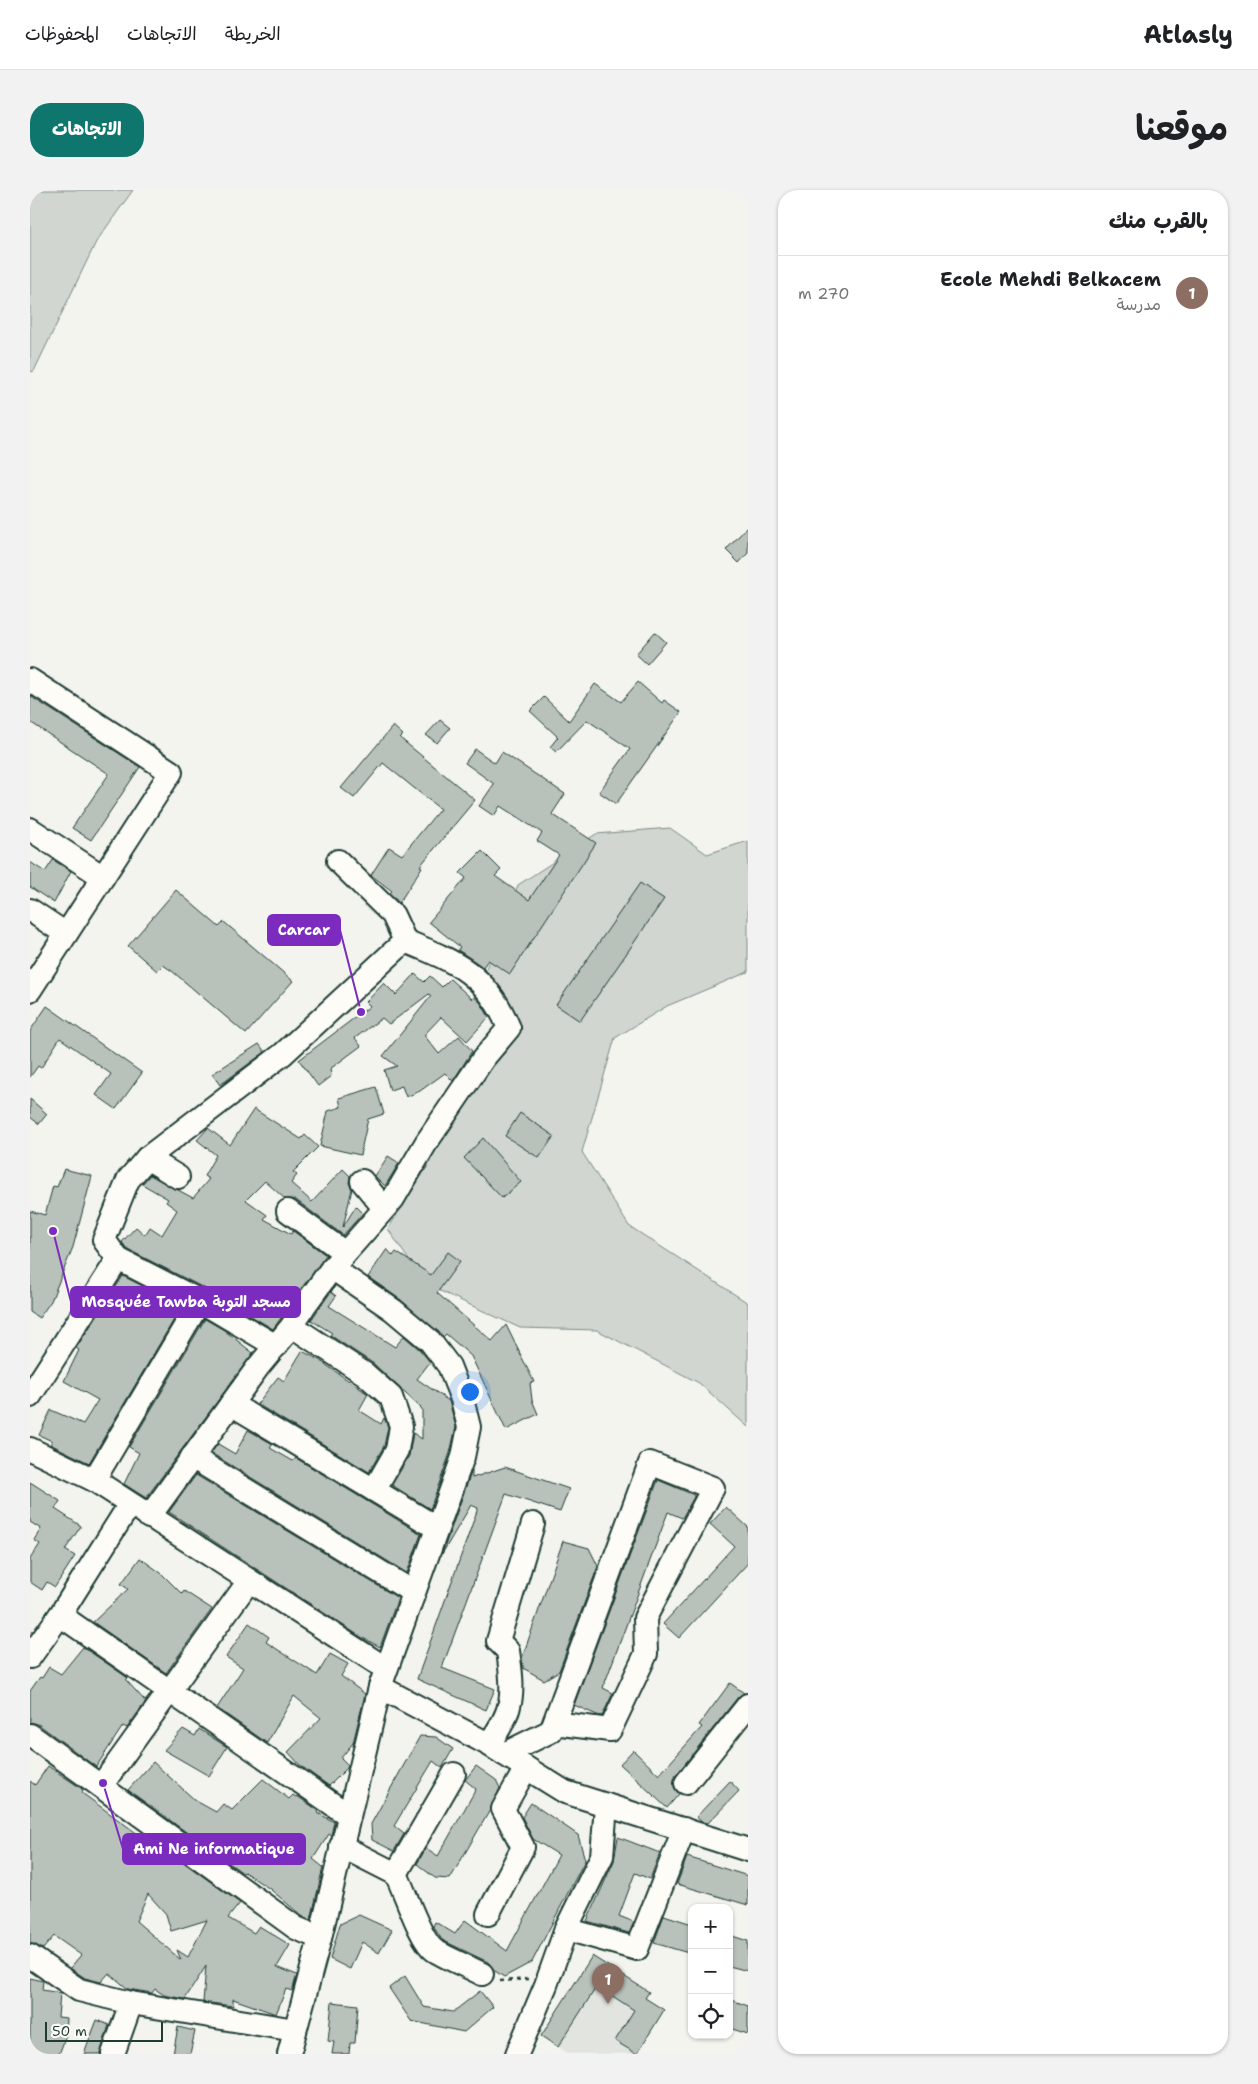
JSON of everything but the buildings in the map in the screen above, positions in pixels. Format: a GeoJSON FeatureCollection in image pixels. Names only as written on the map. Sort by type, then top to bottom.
{"type":"FeatureCollection","features":[{"type":"Feature","properties":{"kind":"street"},"geometry":{"type":"LineString","coordinates":[[30,680],[171,772],[30,990]]}},
{"type":"Feature","properties":{"kind":"street"},"geometry":{"type":"LineString","coordinates":[[30,829],[103,877]]}},
{"type":"Feature","properties":{"kind":"street"},"geometry":{"type":"LineString","coordinates":[[149,1517],[231,1404],[292,1326],[305,1305],[338,1261],[393,1199],[426,1143],[484,1059],[509,1028],[500,1004],[468,970],[405,941],[393,915],[338,861]]}},
{"type":"Feature","properties":{"kind":"street"},"geometry":{"type":"LineString","coordinates":[[30,910],[66,934]]}},
{"type":"Feature","properties":{"kind":"street"},"geometry":{"type":"LineString","coordinates":[[276,1346],[200,1301],[118,1258],[104,1240],[128,1180],[147,1158],[284,1054],[405,941]]}},
{"type":"Feature","properties":{"kind":"street"},"geometry":{"type":"LineString","coordinates":[[147,1158],[178,1177]]}},
{"type":"Feature","properties":{"kind":"street"},"geometry":{"type":"LineString","coordinates":[[362,1181],[384,1208]]}},
{"type":"Feature","properties":{"kind":"street"},"geometry":{"type":"LineString","coordinates":[[288,1211],[338,1261],[430,1341],[449,1366],[462,1399],[469,1427],[463,1457],[382,1678],[320,1938],[289,2054]]}},
{"type":"Feature","properties":{"kind":"street"},"geometry":{"type":"LineString","coordinates":[[30,1396],[118,1258]]}},
{"type":"Feature","properties":{"kind":"street"},"geometry":{"type":"LineString","coordinates":[[94,1480],[200,1301]]}},
{"type":"Feature","properties":{"kind":"street"},"geometry":{"type":"LineString","coordinates":[[292,1326],[365,1374],[391,1397],[401,1426],[397,1450],[374,1490]]}},
{"type":"Feature","properties":{"kind":"street"},"geometry":{"type":"LineString","coordinates":[[231,1404],[437,1528]]}},
{"type":"Feature","properties":{"kind":"street"},"geometry":{"type":"LineString","coordinates":[[30,1449],[94,1480],[249,1581],[382,1678],[565,1792],[748,1850]]}},
{"type":"Feature","properties":{"kind":"street"},"geometry":{"type":"LineString","coordinates":[[192,1457],[414,1592]]}},
{"type":"Feature","properties":{"kind":"street"},"geometry":{"type":"LineString","coordinates":[[496,1749],[551,1731],[650,1463],[713,1488],[646,1618],[646,1654],[610,1730],[554,1723]]}},
{"type":"Feature","properties":{"kind":"street"},"geometry":{"type":"LineString","coordinates":[[30,1657],[60,1615],[130,1504]]}},
{"type":"Feature","properties":{"kind":"street"},"geometry":{"type":"LineString","coordinates":[[496,1749],[513,1689],[508,1651],[498,1641],[533,1524]]}},
{"type":"Feature","properties":{"kind":"street"},"geometry":{"type":"LineString","coordinates":[[101,1786],[249,1581]]}},
{"type":"Feature","properties":{"kind":"street"},"geometry":{"type":"LineString","coordinates":[[60,1615],[348,1815]]}},
{"type":"Feature","properties":{"kind":"street"},"geometry":{"type":"LineString","coordinates":[[686,1784],[748,1705]]}},
{"type":"Feature","properties":{"kind":"street"},"geometry":{"type":"LineString","coordinates":[[30,1736],[296,1928],[320,1938]]}},
{"type":"Feature","properties":{"kind":"street"},"geometry":{"type":"LineString","coordinates":[[488,1914],[523,1848],[503,1809],[526,1768]]}},
{"type":"Feature","properties":{"kind":"street"},"geometry":{"type":"LineString","coordinates":[[396,1874],[454,1774]]}},
{"type":"Feature","properties":{"kind":"street"},"geometry":{"type":"LineString","coordinates":[[517,2054],[546,1985],[566,1930],[602,1856],[606,1805]]}},
{"type":"Feature","properties":{"kind":"street"},"geometry":{"type":"LineString","coordinates":[[566,1930],[637,1949],[684,1830]]}},
{"type":"Feature","properties":{"kind":"street"},"geometry":{"type":"LineString","coordinates":[[341,1846],[396,1874],[418,1926],[432,1949],[482,1974]]}},
{"type":"Feature","properties":{"kind":"street"},"geometry":{"type":"LineString","coordinates":[[30,1956],[79,1990],[131,2003],[295,2030]]}},
{"type":"Feature","properties":{"kind":"street"},"geometry":{"type":"LineString","coordinates":[[113,2054],[131,2003]]}},
{"type":"Feature","properties":{"kind":"path"},"geometry":{"type":"LineString","coordinates":[[482,1974],[495,1981],[524,1978],[535,1980]]}},
{"type":"Feature","properties":{"kind":"shaded area"},"geometry":{"type":"Polygon","coordinates":[[[30,190],[133,190],[96,242],[34,371],[30,372],[30,190]]]}},
{"type":"Feature","properties":{"kind":"shaded area"},"geometry":{"type":"Polygon","coordinates":[[[670,828],[707,854],[748,841],[748,972],[667,1006],[615,1038],[582,1152],[629,1226],[748,1303],[748,1427],[699,1383],[597,1330],[520,1328],[425,1284],[388,1229],[429,1164],[445,1112],[510,1035],[477,992],[518,885],[596,834],[670,828]]]}},
{"type":"Feature","properties":{"kind":"shaded area"},"geometry":{"type":"Polygon","coordinates":[[[592,1956],[649,1992],[645,1998],[664,2010],[637,2054],[569,2054],[541,2036],[592,1956]]]}},
{"type":"Feature","properties":{"kind":"place","name":"Carcar"},"geometry":{"type":"Point","coordinates":[361,1012]}},
{"type":"Feature","properties":{"kind":"place","name":"Mosquée Tawba مسجد التوبة"},"geometry":{"type":"Point","coordinates":[53,1231]}},
{"type":"Feature","properties":{"kind":"place","name":"Ami Ne informatique"},"geometry":{"type":"Point","coordinates":[103,1783]}},
{"type":"Feature","properties":{"kind":"place","name":"Ecole Mehdi Belkacem"},"geometry":{"type":"Point","coordinates":[608,2004]}}]}
